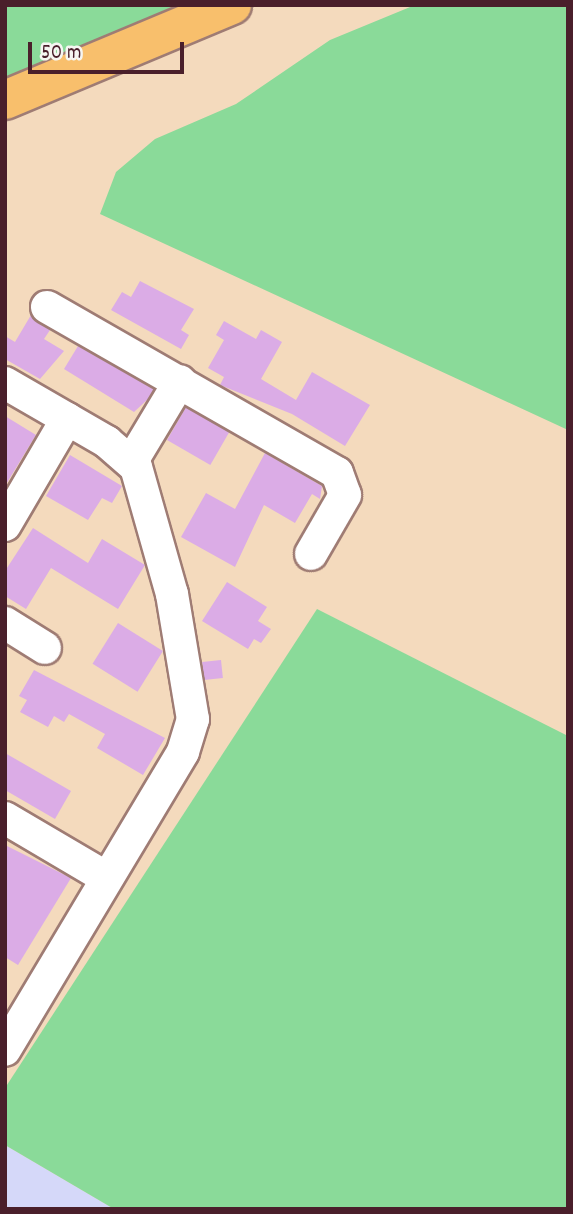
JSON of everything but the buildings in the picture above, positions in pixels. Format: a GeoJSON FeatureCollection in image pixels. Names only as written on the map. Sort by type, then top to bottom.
{"type":"FeatureCollection","features":[{"type":"Feature","properties":{"kind":"main road"},"geometry":{"type":"LineString","coordinates":[[5,100],[232,5]]}},
{"type":"Feature","properties":{"kind":"street"},"geometry":{"type":"LineString","coordinates":[[47,307],[180,381],[341,478],[345,495],[311,554]]}},
{"type":"Feature","properties":{"kind":"street"},"geometry":{"type":"LineString","coordinates":[[132,461],[180,381]]}},
{"type":"Feature","properties":{"kind":"street"},"geometry":{"type":"LineString","coordinates":[[5,383],[132,461],[172,594],[193,719],[183,752],[105,877],[5,1050]]}},
{"type":"Feature","properties":{"kind":"street"},"geometry":{"type":"LineString","coordinates":[[5,525],[67,419]]}},
{"type":"Feature","properties":{"kind":"street"},"geometry":{"type":"LineString","coordinates":[[5,623],[45,648]]}},
{"type":"Feature","properties":{"kind":"street"},"geometry":{"type":"LineString","coordinates":[[5,818],[105,877]]}},
{"type":"Feature","properties":{"kind":"shaded area"},"geometry":{"type":"Polygon","coordinates":[[[5,1145],[114,1209],[5,1209],[5,1145]]]}},
{"type":"Feature","properties":{"kind":"green space"},"geometry":{"type":"Polygon","coordinates":[[[5,5],[177,5],[5,80],[5,5]]]}},
{"type":"Feature","properties":{"kind":"green space"},"geometry":{"type":"Polygon","coordinates":[[[415,5],[568,5],[568,430],[100,214],[116,172],[155,139],[236,104],[330,40],[415,5]]]}},
{"type":"Feature","properties":{"kind":"green space"},"geometry":{"type":"Polygon","coordinates":[[[317,609],[568,736],[568,1209],[114,1209],[5,1145],[5,1088],[317,609]]]}}]}
